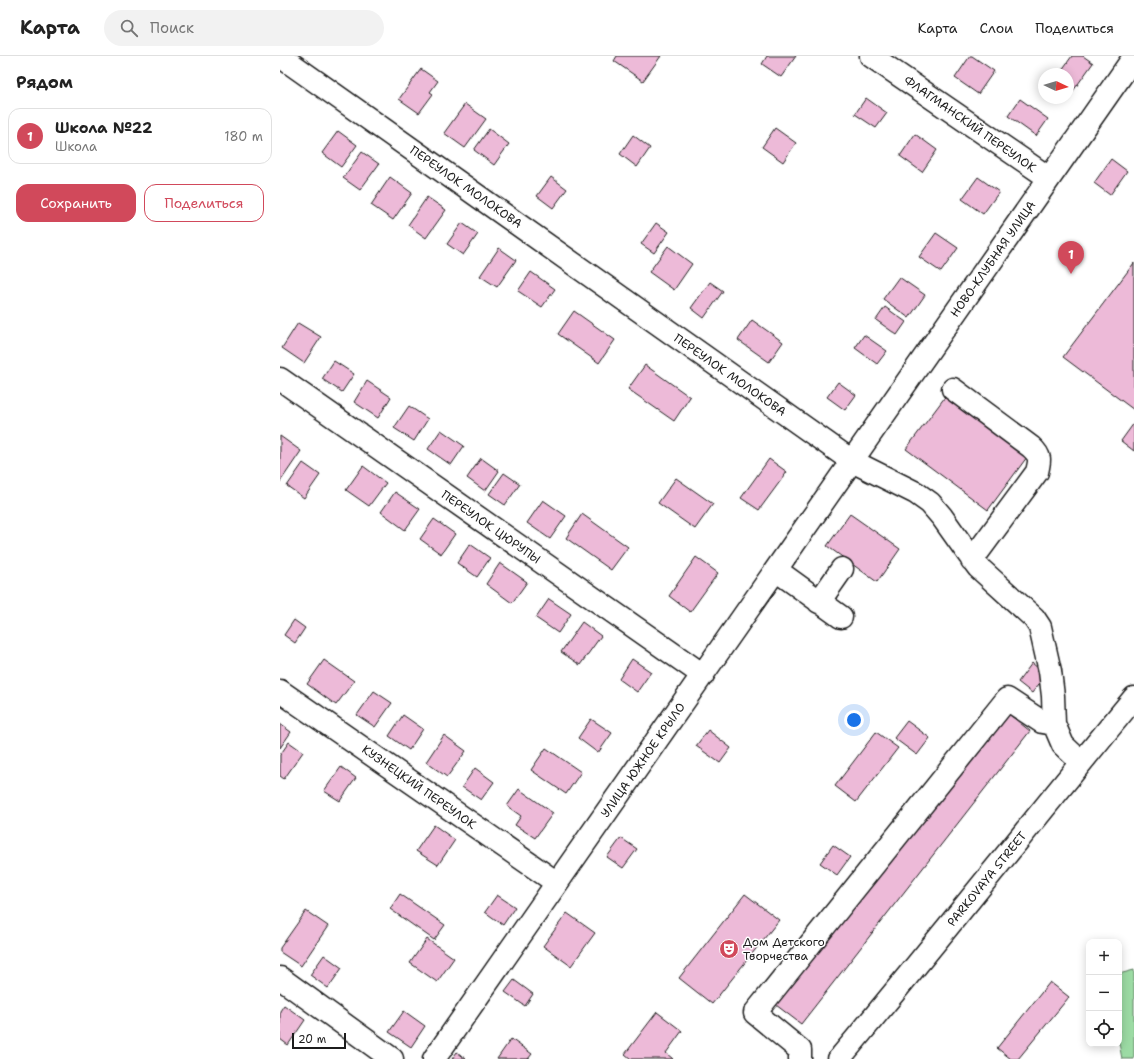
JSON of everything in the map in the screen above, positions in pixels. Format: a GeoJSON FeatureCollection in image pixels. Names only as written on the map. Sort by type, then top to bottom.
{"type":"FeatureCollection","features":[{"type":"Feature","properties":{"kind":"street","name":"ПЕРЕУЛОК МОЛОКОВА"},"geometry":{"type":"LineString","coordinates":[[280,56],[852,461],[916,493],[930,503],[978,567],[1026,610],[1040,627],[1050,671],[1054,724],[1062,745],[1081,762]]}},
{"type":"Feature","properties":{"kind":"street","name":"ФЛАГМАНСКИЙ ПЕРЕУЛОК"},"geometry":{"type":"LineString","coordinates":[[871,56],[1049,178]]}},
{"type":"Feature","properties":{"kind":"street","name":"НОВО-КЛУБНАЯ УЛИЦА"},"geometry":{"type":"LineString","coordinates":[[852,461],[1134,57]]}},
{"type":"Feature","properties":{"kind":"street","name":"ПЕРЕУЛОК ЦЮРУПЫ"},"geometry":{"type":"LineString","coordinates":[[280,380],[702,675]]}},
{"type":"Feature","properties":{"kind":"street"},"geometry":{"type":"LineString","coordinates":[[953,389],[1031,447],[1037,452],[1040,461],[1037,472],[972,560]]}},
{"type":"Feature","properties":{"kind":"street","name":"УЛИЦА ЮЖНОЕ КРЫЛО"},"geometry":{"type":"LineString","coordinates":[[434,1059],[852,461]]}},
{"type":"Feature","properties":{"kind":"street"},"geometry":{"type":"LineString","coordinates":[[819,602],[842,569]]}},
{"type":"Feature","properties":{"kind":"street"},"geometry":{"type":"LineString","coordinates":[[776,570],[841,617]]}},
{"type":"Feature","properties":{"kind":"street","name":"КУЗНЕЦКИЙ ПЕРЕУЛОК"},"geometry":{"type":"LineString","coordinates":[[280,691],[557,883]]}},
{"type":"Feature","properties":{"kind":"street","name":"PARKOVAYA STREET"},"geometry":{"type":"LineString","coordinates":[[839,1059],[983,885],[1134,698]]}},
{"type":"Feature","properties":{"kind":"street"},"geometry":{"type":"LineString","coordinates":[[800,1059],[800,1050],[755,1013],[1007,699],[1042,722],[1054,724]]}},
{"type":"Feature","properties":{"kind":"street"},"geometry":{"type":"LineString","coordinates":[[280,978],[392,1059]]}},
{"type":"Feature","properties":{"kind":"green space"},"geometry":{"type":"Polygon","coordinates":[[[1134,970],[1134,1059],[1122,1059],[1120,1047],[1122,1047],[1122,973],[1134,970]]]}},
{"type":"Feature","properties":{"kind":"building"},"geometry":{"type":"Polygon","coordinates":[[[617,56],[661,56],[643,81],[614,61],[617,56]]]}},
{"type":"Feature","properties":{"kind":"building"},"geometry":{"type":"Polygon","coordinates":[[[767,56],[796,56],[781,77],[762,64],[767,56]]]}},
{"type":"Feature","properties":{"kind":"building"},"geometry":{"type":"Polygon","coordinates":[[[970,56],[994,71],[978,94],[955,78],[970,56]]]}},
{"type":"Feature","properties":{"kind":"building"},"geometry":{"type":"Polygon","coordinates":[[[1072,56],[1083,56],[1093,63],[1074,90],[1074,68],[1063,68],[1072,56]]]}},
{"type":"Feature","properties":{"kind":"building"},"geometry":{"type":"Polygon","coordinates":[[[421,69],[438,81],[430,92],[433,94],[419,113],[399,99],[421,69]]]}},
{"type":"Feature","properties":{"kind":"building"},"geometry":{"type":"Polygon","coordinates":[[[866,98],[887,113],[876,128],[855,114],[866,98]]]}},
{"type":"Feature","properties":{"kind":"building"},"geometry":{"type":"Polygon","coordinates":[[[1020,99],[1048,119],[1036,136],[1008,116],[1020,99]]]}},
{"type":"Feature","properties":{"kind":"building"},"geometry":{"type":"Polygon","coordinates":[[[465,104],[486,119],[465,148],[444,133],[465,104]]]}},
{"type":"Feature","properties":{"kind":"building"},"geometry":{"type":"Polygon","coordinates":[[[775,128],[796,143],[783,162],[762,147],[775,128]]]}},
{"type":"Feature","properties":{"kind":"building"},"geometry":{"type":"Polygon","coordinates":[[[489,129],[509,144],[494,165],[474,150],[489,129]]]}},
{"type":"Feature","properties":{"kind":"building"},"geometry":{"type":"Polygon","coordinates":[[[338,131],[357,145],[341,167],[322,153],[338,131]]]}},
{"type":"Feature","properties":{"kind":"building"},"geometry":{"type":"Polygon","coordinates":[[[915,134],[937,150],[922,172],[900,156],[915,134]]]}},
{"type":"Feature","properties":{"kind":"building"},"geometry":{"type":"Polygon","coordinates":[[[633,135],[650,148],[637,167],[620,154],[633,135]]]}},
{"type":"Feature","properties":{"kind":"building"},"geometry":{"type":"Polygon","coordinates":[[[362,152],[379,164],[360,190],[343,178],[362,152]]]}},
{"type":"Feature","properties":{"kind":"building"},"geometry":{"type":"Polygon","coordinates":[[[1111,159],[1127,171],[1110,195],[1094,183],[1111,159]]]}},
{"type":"Feature","properties":{"kind":"building"},"geometry":{"type":"Polygon","coordinates":[[[390,177],[412,193],[393,220],[371,205],[390,177]]]}},
{"type":"Feature","properties":{"kind":"building"},"geometry":{"type":"Polygon","coordinates":[[[551,177],[567,189],[553,208],[537,196],[551,177]]]}},
{"type":"Feature","properties":{"kind":"building"},"geometry":{"type":"Polygon","coordinates":[[[978,177],[999,192],[983,214],[962,199],[978,177]]]}},
{"type":"Feature","properties":{"kind":"building"},"geometry":{"type":"Polygon","coordinates":[[[427,197],[446,210],[426,238],[408,225],[427,197]]]}},
{"type":"Feature","properties":{"kind":"building"},"geometry":{"type":"Polygon","coordinates":[[[462,223],[478,234],[463,255],[447,244],[462,223]]]}},
{"type":"Feature","properties":{"kind":"building"},"geometry":{"type":"Polygon","coordinates":[[[656,223],[669,232],[654,253],[641,244],[656,223]]]}},
{"type":"Feature","properties":{"kind":"building"},"geometry":{"type":"Polygon","coordinates":[[[936,233],[958,248],[941,272],[919,257],[936,233]]]}},
{"type":"Feature","properties":{"kind":"building"},"geometry":{"type":"Polygon","coordinates":[[[668,246],[692,264],[674,290],[649,272],[668,246]]]}},
{"type":"Feature","properties":{"kind":"building"},"geometry":{"type":"Polygon","coordinates":[[[499,248],[516,260],[497,287],[480,276],[499,248]]]}},
{"type":"Feature","properties":{"kind":"building"},"geometry":{"type":"Polygon","coordinates":[[[1134,263],[1134,410],[1063,357],[1134,263]]]}},
{"type":"Feature","properties":{"kind":"building"},"geometry":{"type":"Polygon","coordinates":[[[531,272],[555,289],[542,307],[518,291],[531,272]]]}},
{"type":"Feature","properties":{"kind":"building"},"geometry":{"type":"Polygon","coordinates":[[[899,277],[925,295],[909,318],[883,299],[899,277]]]}},
{"type":"Feature","properties":{"kind":"building"},"geometry":{"type":"Polygon","coordinates":[[[710,282],[723,291],[704,318],[691,308],[710,282]]]}},
{"type":"Feature","properties":{"kind":"building"},"geometry":{"type":"Polygon","coordinates":[[[885,307],[906,322],[897,335],[876,320],[885,307]]]}},
{"type":"Feature","properties":{"kind":"building"},"geometry":{"type":"Polygon","coordinates":[[[574,311],[615,340],[599,363],[558,334],[574,311]]]}},
{"type":"Feature","properties":{"kind":"building"},"geometry":{"type":"Polygon","coordinates":[[[752,320],[783,342],[769,362],[738,340],[752,320]]]}},
{"type":"Feature","properties":{"kind":"building"},"geometry":{"type":"Polygon","coordinates":[[[298,323],[321,337],[304,363],[282,348],[298,323]]]}},
{"type":"Feature","properties":{"kind":"building"},"geometry":{"type":"Polygon","coordinates":[[[864,335],[887,351],[877,364],[855,348],[864,335]]]}},
{"type":"Feature","properties":{"kind":"building"},"geometry":{"type":"Polygon","coordinates":[[[334,361],[354,374],[342,392],[322,379],[334,361]]]}},
{"type":"Feature","properties":{"kind":"building"},"geometry":{"type":"Polygon","coordinates":[[[645,365],[690,397],[674,421],[628,389],[645,365]]]}},
{"type":"Feature","properties":{"kind":"building"},"geometry":{"type":"Polygon","coordinates":[[[367,381],[391,397],[378,418],[354,402],[367,381]]]}},
{"type":"Feature","properties":{"kind":"building"},"geometry":{"type":"Polygon","coordinates":[[[838,382],[856,395],[845,410],[827,397],[838,382]]]}},
{"type":"Feature","properties":{"kind":"building"},"geometry":{"type":"Polygon","coordinates":[[[948,393],[1030,453],[988,510],[906,449],[948,393]]]}},
{"type":"Feature","properties":{"kind":"building"},"geometry":{"type":"Polygon","coordinates":[[[409,406],[428,419],[414,441],[394,428],[409,406]]]}},
{"type":"Feature","properties":{"kind":"building"},"geometry":{"type":"Polygon","coordinates":[[[1134,423],[1134,451],[1121,441],[1134,423]]]}},
{"type":"Feature","properties":{"kind":"building"},"geometry":{"type":"Polygon","coordinates":[[[441,430],[464,446],[451,465],[428,449],[441,430]]]}},
{"type":"Feature","properties":{"kind":"building"},"geometry":{"type":"Polygon","coordinates":[[[280,436],[301,451],[280,482],[280,436]]]}},
{"type":"Feature","properties":{"kind":"building"},"geometry":{"type":"Polygon","coordinates":[[[481,458],[499,471],[485,491],[467,478],[481,458]]]}},
{"type":"Feature","properties":{"kind":"building"},"geometry":{"type":"Polygon","coordinates":[[[769,459],[787,472],[759,510],[741,498],[769,459]]]}},
{"type":"Feature","properties":{"kind":"building"},"geometry":{"type":"Polygon","coordinates":[[[303,463],[320,475],[304,498],[287,486],[303,463]]]}},
{"type":"Feature","properties":{"kind":"building"},"geometry":{"type":"Polygon","coordinates":[[[363,466],[386,483],[369,506],[346,490],[363,466]]]}},
{"type":"Feature","properties":{"kind":"building"},"geometry":{"type":"Polygon","coordinates":[[[504,473],[520,484],[505,505],[489,494],[504,473]]]}},
{"type":"Feature","properties":{"kind":"building"},"geometry":{"type":"Polygon","coordinates":[[[676,478],[713,504],[695,529],[658,503],[676,478]]]}},
{"type":"Feature","properties":{"kind":"building"},"geometry":{"type":"Polygon","coordinates":[[[395,492],[420,509],[405,530],[381,512],[395,492]]]}},
{"type":"Feature","properties":{"kind":"building"},"geometry":{"type":"Polygon","coordinates":[[[543,500],[566,516],[550,539],[527,523],[543,500]]]}},
{"type":"Feature","properties":{"kind":"building"},"geometry":{"type":"Polygon","coordinates":[[[582,514],[628,547],[611,570],[566,538],[582,514]]]}},
{"type":"Feature","properties":{"kind":"building"},"geometry":{"type":"Polygon","coordinates":[[[850,514],[900,549],[877,582],[827,546],[850,514]]]}},
{"type":"Feature","properties":{"kind":"building"},"geometry":{"type":"Polygon","coordinates":[[[434,519],[455,534],[441,554],[420,539],[434,519]]]}},
{"type":"Feature","properties":{"kind":"building"},"geometry":{"type":"Polygon","coordinates":[[[470,544],[490,558],[477,577],[457,563],[470,544]]]}},
{"type":"Feature","properties":{"kind":"building"},"geometry":{"type":"Polygon","coordinates":[[[696,557],[718,573],[690,612],[669,596],[696,557]]]}},
{"type":"Feature","properties":{"kind":"building"},"geometry":{"type":"Polygon","coordinates":[[[500,563],[527,582],[512,603],[486,584],[500,563]]]}},
{"type":"Feature","properties":{"kind":"building"},"geometry":{"type":"Polygon","coordinates":[[[549,599],[571,614],[558,633],[536,618],[549,599]]]}},
{"type":"Feature","properties":{"kind":"building"},"geometry":{"type":"Polygon","coordinates":[[[294,620],[305,628],[295,643],[284,635],[294,620]]]}},
{"type":"Feature","properties":{"kind":"building"},"geometry":{"type":"Polygon","coordinates":[[[582,622],[601,636],[580,665],[561,652],[582,622]]]}},
{"type":"Feature","properties":{"kind":"building"},"geometry":{"type":"Polygon","coordinates":[[[632,659],[651,672],[637,692],[619,679],[632,659]]]}},
{"type":"Feature","properties":{"kind":"building"},"geometry":{"type":"Polygon","coordinates":[[[324,660],[354,681],[336,705],[307,684],[324,660]]]}},
{"type":"Feature","properties":{"kind":"building"},"geometry":{"type":"Polygon","coordinates":[[[1032,663],[1046,675],[1032,693],[1018,682],[1032,663]]]}},
{"type":"Feature","properties":{"kind":"building"},"geometry":{"type":"Polygon","coordinates":[[[374,691],[392,703],[375,727],[357,715],[374,691]]]}},
{"type":"Feature","properties":{"kind":"building"},"geometry":{"type":"Polygon","coordinates":[[[1005,711],[1030,731],[801,1024],[776,1005],[1005,711]]]}},
{"type":"Feature","properties":{"kind":"building"},"geometry":{"type":"Polygon","coordinates":[[[403,715],[423,729],[409,750],[389,736],[403,715]]]}},
{"type":"Feature","properties":{"kind":"building"},"geometry":{"type":"Polygon","coordinates":[[[591,719],[612,733],[598,753],[578,738],[591,719]]]}},
{"type":"Feature","properties":{"kind":"building"},"geometry":{"type":"Polygon","coordinates":[[[907,721],[930,738],[917,755],[894,738],[907,721]]]}},
{"type":"Feature","properties":{"kind":"building"},"geometry":{"type":"Polygon","coordinates":[[[280,724],[291,732],[280,748],[280,724]]]}},
{"type":"Feature","properties":{"kind":"building"},"geometry":{"type":"Polygon","coordinates":[[[708,730],[731,748],[720,763],[696,746],[708,730]]]}},
{"type":"Feature","properties":{"kind":"building"},"geometry":{"type":"Polygon","coordinates":[[[876,732],[898,748],[856,802],[835,786],[876,732]]]}},
{"type":"Feature","properties":{"kind":"building"},"geometry":{"type":"Polygon","coordinates":[[[444,735],[466,751],[447,777],[426,762],[444,735]]]}},
{"type":"Feature","properties":{"kind":"building"},"geometry":{"type":"Polygon","coordinates":[[[289,742],[303,752],[284,779],[280,776],[280,755],[289,742]]]}},
{"type":"Feature","properties":{"kind":"building"},"geometry":{"type":"Polygon","coordinates":[[[546,748],[581,772],[566,794],[531,770],[546,748]]]}},
{"type":"Feature","properties":{"kind":"building"},"geometry":{"type":"Polygon","coordinates":[[[341,767],[356,778],[340,801],[324,791],[341,767]]]}},
{"type":"Feature","properties":{"kind":"building"},"geometry":{"type":"Polygon","coordinates":[[[475,768],[494,782],[481,800],[462,787],[475,768]]]}},
{"type":"Feature","properties":{"kind":"building"},"geometry":{"type":"Polygon","coordinates":[[[519,789],[553,813],[535,838],[515,825],[521,816],[507,806],[519,789]]]}},
{"type":"Feature","properties":{"kind":"building"},"geometry":{"type":"Polygon","coordinates":[[[434,825],[455,840],[438,865],[416,851],[434,825]]]}},
{"type":"Feature","properties":{"kind":"building"},"geometry":{"type":"Polygon","coordinates":[[[621,838],[637,849],[623,868],[607,857],[621,838]]]}},
{"type":"Feature","properties":{"kind":"building"},"geometry":{"type":"Polygon","coordinates":[[[833,845],[850,857],[837,875],[820,863],[833,845]]]}},
{"type":"Feature","properties":{"kind":"building"},"geometry":{"type":"Polygon","coordinates":[[[400,894],[445,925],[434,940],[390,909],[400,894]]]}},
{"type":"Feature","properties":{"kind":"building","name":"Дом Детского Творчества"},"geometry":{"type":"Polygon","coordinates":[[[745,894],[779,920],[712,1004],[679,978],[745,894]]]}},
{"type":"Feature","properties":{"kind":"building"},"geometry":{"type":"Polygon","coordinates":[[[497,895],[515,907],[503,925],[485,912],[497,895]]]}},
{"type":"Feature","properties":{"kind":"building"},"geometry":{"type":"Polygon","coordinates":[[[306,911],[328,926],[301,966],[280,952],[280,948],[306,911]]]}},
{"type":"Feature","properties":{"kind":"building"},"geometry":{"type":"Polygon","coordinates":[[[567,913],[595,933],[571,966],[543,946],[567,913]]]}},
{"type":"Feature","properties":{"kind":"building"},"geometry":{"type":"Polygon","coordinates":[[[427,939],[454,958],[437,982],[410,963],[427,939]]]}},
{"type":"Feature","properties":{"kind":"building"},"geometry":{"type":"Polygon","coordinates":[[[324,955],[342,968],[328,988],[310,975],[324,955]]]}},
{"type":"Feature","properties":{"kind":"building"},"geometry":{"type":"Polygon","coordinates":[[[514,980],[533,994],[525,1006],[505,992],[514,980]]]}},
{"type":"Feature","properties":{"kind":"building"},"geometry":{"type":"Polygon","coordinates":[[[1050,982],[1069,997],[1018,1059],[1011,1059],[997,1048],[1050,982]]]}},
{"type":"Feature","properties":{"kind":"building"},"geometry":{"type":"Polygon","coordinates":[[[284,1005],[305,1020],[288,1045],[280,1039],[280,1011],[284,1005]]]}},
{"type":"Feature","properties":{"kind":"building"},"geometry":{"type":"Polygon","coordinates":[[[404,1011],[425,1026],[411,1047],[389,1032],[404,1011]]]}},
{"type":"Feature","properties":{"kind":"building"},"geometry":{"type":"Polygon","coordinates":[[[657,1012],[682,1031],[666,1053],[673,1059],[631,1059],[625,1054],[657,1012]]]}},
{"type":"Feature","properties":{"kind":"building"},"geometry":{"type":"Polygon","coordinates":[[[511,1039],[532,1054],[528,1059],[497,1059],[511,1039]]]}},
{"type":"Feature","properties":{"kind":"building"},"geometry":{"type":"Polygon","coordinates":[[[457,1052],[466,1059],[452,1059],[457,1052]]]}},
{"type":"Feature","properties":{"kind":"place","name":"Школа №22"},"geometry":{"type":"Point","coordinates":[1071,274]}},
{"type":"Feature","properties":{"kind":"place","name":"Дом Детского Творчества"},"geometry":{"type":"Point","coordinates":[729,949]}}]}
